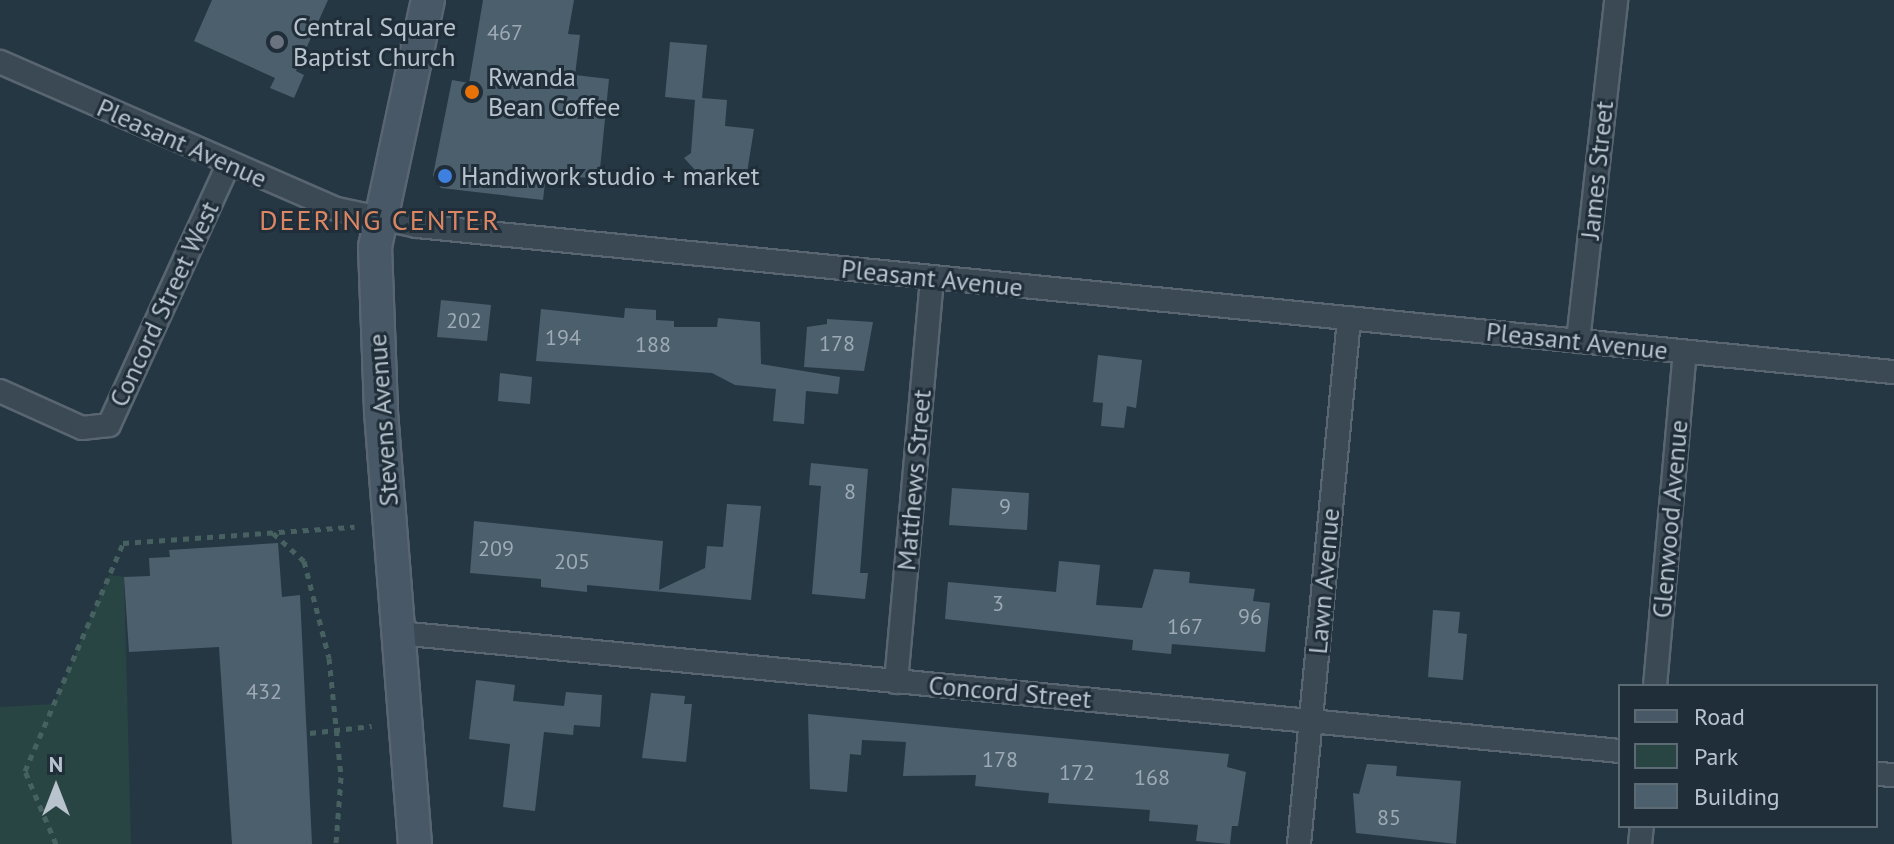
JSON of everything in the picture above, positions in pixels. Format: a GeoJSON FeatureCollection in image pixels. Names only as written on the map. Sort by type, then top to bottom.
{"type":"FeatureCollection","features":[{"type":"Feature","properties":{"kind":"main road","name":"Stevens Avenue"},"geometry":{"type":"LineString","coordinates":[[415,844],[381,410],[377,218],[428,0]]}},
{"type":"Feature","properties":{"kind":"street","name":"James Street"},"geometry":{"type":"LineString","coordinates":[[1578,341],[1616,0]]}},
{"type":"Feature","properties":{"kind":"street","name":"Pleasant Avenue"},"geometry":{"type":"LineString","coordinates":[[0,62],[228,165],[337,209],[377,218],[932,278],[1894,372]]}},
{"type":"Feature","properties":{"kind":"street","name":"Concord Street West"},"geometry":{"type":"LineString","coordinates":[[0,391],[82,428],[109,425],[228,165]]}},
{"type":"Feature","properties":{"kind":"street","name":"Matthews Street"},"geometry":{"type":"LineString","coordinates":[[896,682],[932,278]]}},
{"type":"Feature","properties":{"kind":"street","name":"Lawn Avenue"},"geometry":{"type":"LineString","coordinates":[[1299,844],[1349,319]]}},
{"type":"Feature","properties":{"kind":"street","name":"Glenwood Avenue"},"geometry":{"type":"LineString","coordinates":[[1655,684],[1685,352]]}},
{"type":"Feature","properties":{"kind":"street","name":"Concord Street"},"geometry":{"type":"LineString","coordinates":[[399,633],[1618,751]]}},
{"type":"Feature","properties":{"kind":"path"},"geometry":{"type":"LineString","coordinates":[[56,844],[25,771],[123,543],[354,527]]}},
{"type":"Feature","properties":{"kind":"path"},"geometry":{"type":"LineString","coordinates":[[272,533],[304,561],[329,658],[338,730],[336,844]]}},
{"type":"Feature","properties":{"kind":"path"},"geometry":{"type":"LineString","coordinates":[[310,733],[372,726]]}},
{"type":"Feature","properties":{"kind":"green space"},"geometry":{"type":"Polygon","coordinates":[[[109,575],[124,577],[131,844],[0,844],[0,707],[54,704],[109,575]]]}},
{"type":"Feature","properties":{"kind":"building"},"geometry":{"type":"Polygon","coordinates":[[[212,0],[328,0],[296,71],[304,75],[294,98],[270,88],[275,78],[194,41],[212,0]]]}},
{"type":"Feature","properties":{"kind":"building"},"geometry":{"type":"Polygon","coordinates":[[[483,0],[574,0],[568,34],[580,35],[575,75],[609,79],[599,179],[546,174],[543,200],[441,188],[433,175],[452,80],[469,83],[483,0]]]}},
{"type":"Feature","properties":{"kind":"building"},"geometry":{"type":"Polygon","coordinates":[[[670,42],[707,45],[702,98],[727,100],[725,126],[754,129],[745,185],[696,181],[697,172],[684,158],[691,153],[695,100],[665,97],[670,42]]]}},
{"type":"Feature","properties":{"kind":"building"},"geometry":{"type":"Polygon","coordinates":[[[441,300],[491,305],[487,341],[437,337],[441,300]]]}},
{"type":"Feature","properties":{"kind":"building"},"geometry":{"type":"Polygon","coordinates":[[[625,308],[656,310],[656,320],[674,321],[674,327],[717,327],[718,318],[760,322],[761,364],[840,377],[838,394],[806,391],[804,424],[773,421],[776,389],[735,385],[712,373],[536,361],[541,309],[624,318],[625,308]]]}},
{"type":"Feature","properties":{"kind":"building"},"geometry":{"type":"Polygon","coordinates":[[[827,319],[873,322],[864,371],[804,367],[807,327],[827,324],[827,319]]]}},
{"type":"Feature","properties":{"kind":"building"},"geometry":{"type":"Polygon","coordinates":[[[1098,355],[1142,360],[1136,408],[1127,406],[1124,428],[1101,426],[1103,403],[1093,402],[1098,355]]]}},
{"type":"Feature","properties":{"kind":"building"},"geometry":{"type":"Polygon","coordinates":[[[500,373],[532,377],[530,404],[498,401],[500,373]]]}},
{"type":"Feature","properties":{"kind":"building"},"geometry":{"type":"Polygon","coordinates":[[[811,463],[868,469],[860,573],[868,573],[865,599],[812,594],[821,486],[809,485],[811,463]]]}},
{"type":"Feature","properties":{"kind":"building"},"geometry":{"type":"Polygon","coordinates":[[[952,488],[1029,493],[1027,530],[949,525],[952,488]]]}},
{"type":"Feature","properties":{"kind":"building"},"geometry":{"type":"Polygon","coordinates":[[[727,504],[761,506],[751,600],[587,585],[587,592],[541,587],[541,579],[470,573],[474,521],[663,541],[659,590],[705,568],[707,546],[723,547],[727,504]]]}},
{"type":"Feature","properties":{"kind":"building"},"geometry":{"type":"Polygon","coordinates":[[[278,543],[282,597],[300,595],[312,844],[232,844],[219,647],[129,652],[124,577],[150,576],[149,558],[170,557],[169,550],[278,543]]]}},
{"type":"Feature","properties":{"kind":"building"},"geometry":{"type":"Polygon","coordinates":[[[1059,561],[1100,565],[1096,605],[1142,608],[1154,569],[1190,572],[1189,583],[1255,589],[1253,601],[1270,603],[1265,652],[1172,644],[1171,654],[1132,650],[1133,640],[945,619],[948,582],[1056,592],[1059,561]]]}},
{"type":"Feature","properties":{"kind":"building"},"geometry":{"type":"Polygon","coordinates":[[[1433,610],[1460,612],[1458,633],[1467,634],[1463,680],[1428,677],[1433,610]]]}},
{"type":"Feature","properties":{"kind":"building"},"geometry":{"type":"Polygon","coordinates":[[[476,680],[515,685],[513,701],[564,706],[566,692],[602,695],[600,727],[574,725],[573,735],[544,732],[535,811],[503,807],[510,744],[469,739],[476,680]]]}},
{"type":"Feature","properties":{"kind":"building"},"geometry":{"type":"Polygon","coordinates":[[[651,693],[685,696],[684,704],[692,704],[686,762],[642,758],[651,693]]]}},
{"type":"Feature","properties":{"kind":"building"},"geometry":{"type":"Polygon","coordinates":[[[808,714],[1229,754],[1227,767],[1246,772],[1238,826],[1232,826],[1230,844],[1196,841],[1198,825],[1149,821],[1150,810],[1048,803],[1049,793],[975,786],[976,775],[903,776],[906,742],[862,740],[861,755],[850,754],[847,792],[810,789],[808,714]]]}},
{"type":"Feature","properties":{"kind":"building"},"geometry":{"type":"Polygon","coordinates":[[[1367,764],[1397,766],[1396,776],[1461,781],[1456,844],[1356,833],[1353,793],[1359,794],[1367,764]]]}},
{"type":"Feature","properties":{"kind":"place","name":"Central Square Baptist Church"},"geometry":{"type":"Point","coordinates":[277,42]}},
{"type":"Feature","properties":{"kind":"place","name":"Rwanda Bean Coffee"},"geometry":{"type":"Point","coordinates":[472,92]}},
{"type":"Feature","properties":{"kind":"place","name":"Handiwork studio + market"},"geometry":{"type":"Point","coordinates":[445,176]}},
{"type":"Feature","properties":{"kind":"district","name":"DEERING CENTER"},"geometry":{"type":"Point","coordinates":[380,220]}}]}
